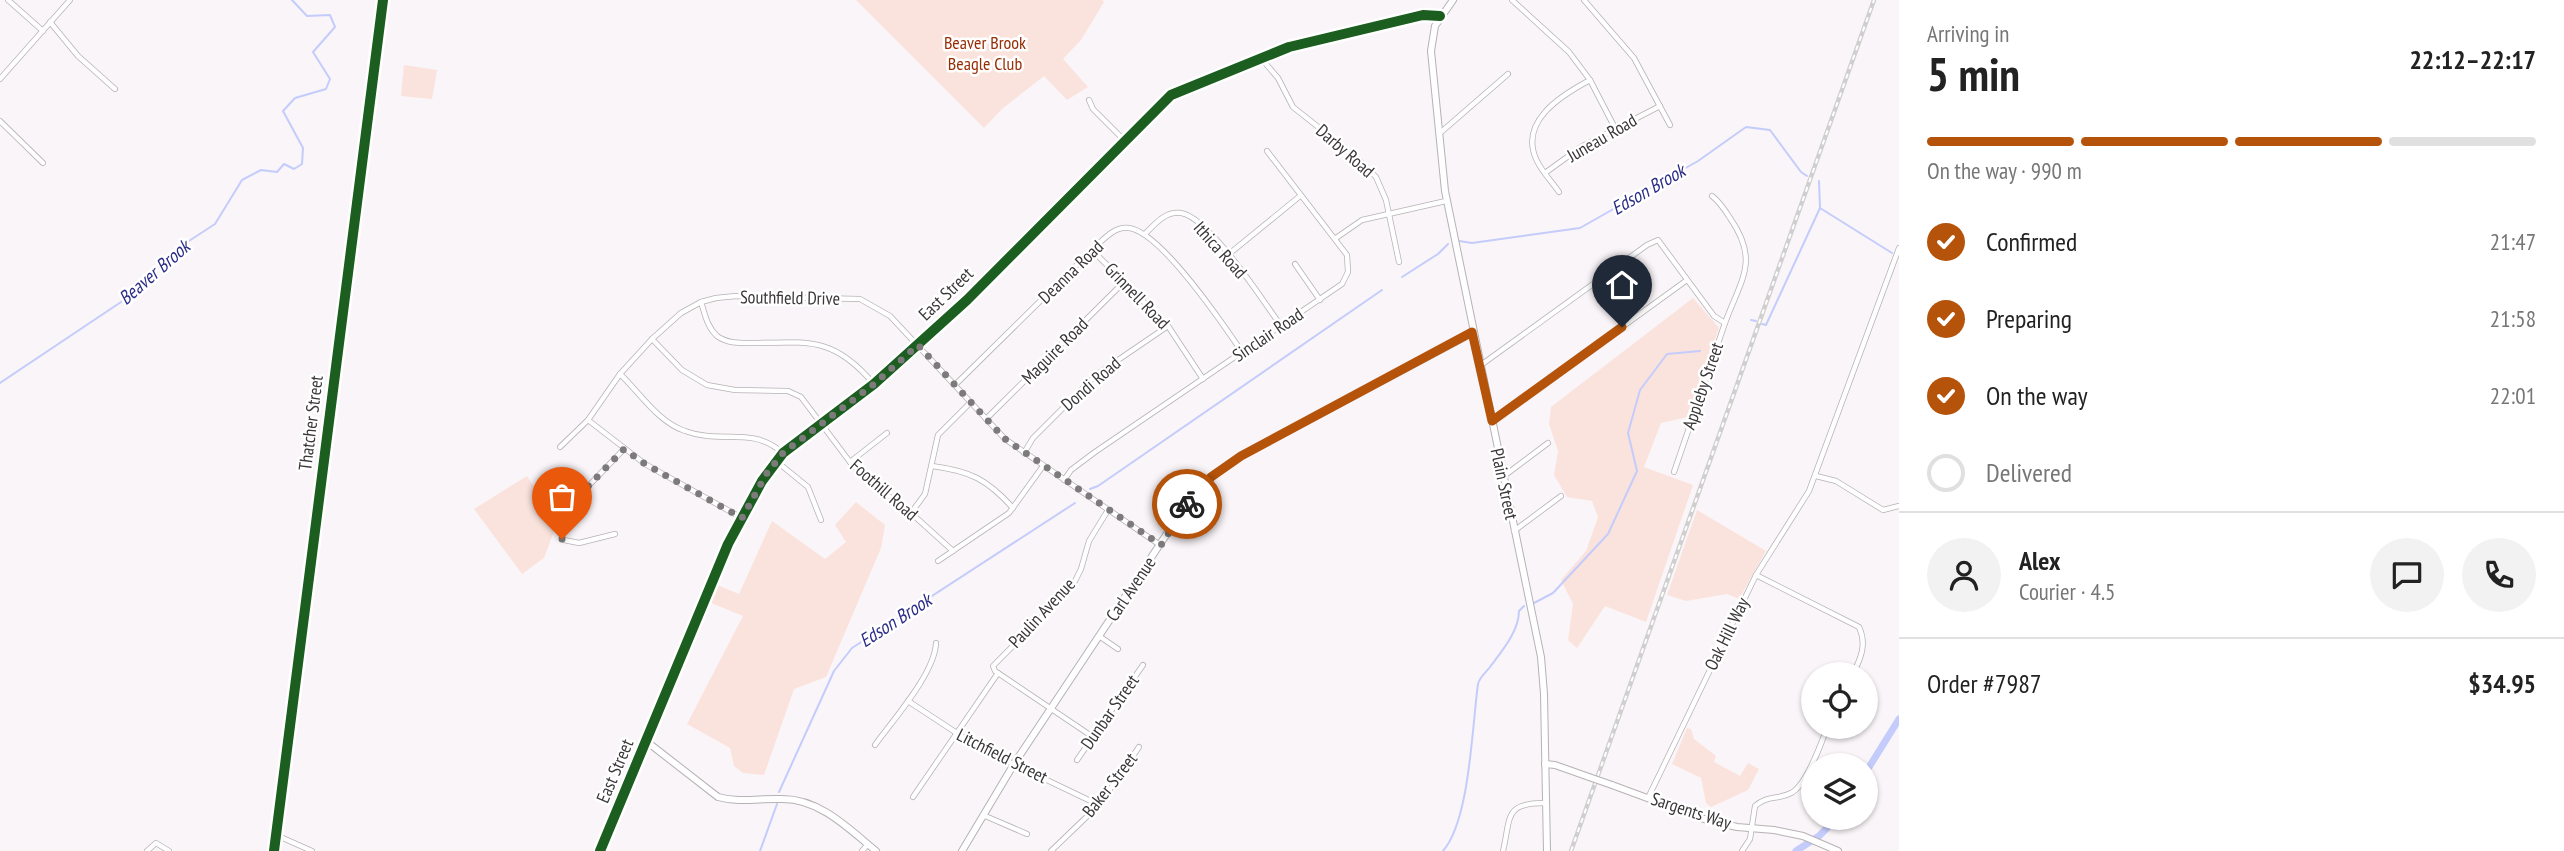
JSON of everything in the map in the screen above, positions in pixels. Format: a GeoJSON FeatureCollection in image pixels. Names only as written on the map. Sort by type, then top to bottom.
{"type":"FeatureCollection","features":[{"type":"Feature","properties":{"kind":"street"},"geometry":{"type":"LineString","coordinates":[[8,0],[43,31]]}},
{"type":"Feature","properties":{"kind":"street"},"geometry":{"type":"LineString","coordinates":[[0,79],[70,0]]}},
{"type":"Feature","properties":{"kind":"street","name":"Thatcher Street"},"geometry":{"type":"LineString","coordinates":[[274,851],[383,0]]}},
{"type":"Feature","properties":{"kind":"street","name":"Plain Street"},"geometry":{"type":"LineString","coordinates":[[1453,0],[1440,16],[1434,31],[1431,56],[1438,135],[1446,201],[1542,664],[1546,851]]}},
{"type":"Feature","properties":{"kind":"street"},"geometry":{"type":"LineString","coordinates":[[1512,0],[1569,52],[1590,80],[1615,128]]}},
{"type":"Feature","properties":{"kind":"street"},"geometry":{"type":"LineString","coordinates":[[1584,0],[1634,58],[1670,125]]}},
{"type":"Feature","properties":{"kind":"street","name":"East Street"},"geometry":{"type":"LineString","coordinates":[[600,851],[708,589],[742,518],[783,453],[874,384],[967,300],[1171,95],[1260,57],[1315,39],[1423,15],[1440,16]]}},
{"type":"Feature","properties":{"kind":"street"},"geometry":{"type":"LineString","coordinates":[[50,22],[78,56],[116,89]]}},
{"type":"Feature","properties":{"kind":"street","name":"Darby Road"},"geometry":{"type":"LineString","coordinates":[[1260,57],[1278,78],[1293,107],[1371,171],[1384,192],[1399,262]]}},
{"type":"Feature","properties":{"kind":"street"},"geometry":{"type":"LineString","coordinates":[[1438,135],[1508,74]]}},
{"type":"Feature","properties":{"kind":"street"},"geometry":{"type":"LineString","coordinates":[[1559,192],[1536,160],[1532,138],[1538,120],[1567,93],[1590,80]]}},
{"type":"Feature","properties":{"kind":"street"},"geometry":{"type":"LineString","coordinates":[[1089,100],[1093,109],[1125,140]]}},
{"type":"Feature","properties":{"kind":"street","name":"Juneau Road"},"geometry":{"type":"LineString","coordinates":[[1545,173],[1581,146],[1660,106]]}},
{"type":"Feature","properties":{"kind":"street"},"geometry":{"type":"LineString","coordinates":[[0,121],[43,163]]}},
{"type":"Feature","properties":{"kind":"street","name":"Sinclair Road"},"geometry":{"type":"LineString","coordinates":[[1064,481],[1071,470],[1095,452],[1342,284],[1348,272],[1347,255],[1267,151]]}},
{"type":"Feature","properties":{"kind":"street"},"geometry":{"type":"LineString","coordinates":[[1229,254],[1300,196]]}},
{"type":"Feature","properties":{"kind":"street"},"geometry":{"type":"LineString","coordinates":[[1713,196],[1735,225],[1747,249],[1746,265],[1725,323]]}},
{"type":"Feature","properties":{"kind":"street"},"geometry":{"type":"LineString","coordinates":[[1336,238],[1357,222],[1446,201]]}},
{"type":"Feature","properties":{"kind":"street","name":"Ithica Road"},"geometry":{"type":"LineString","coordinates":[[1145,234],[1166,215],[1181,213],[1193,218],[1229,254],[1281,327]]}},
{"type":"Feature","properties":{"kind":"street","name":"Deanna Road"},"geometry":{"type":"LineString","coordinates":[[955,385],[1115,229],[1128,228],[1145,234]]}},
{"type":"Feature","properties":{"kind":"street"},"geometry":{"type":"LineString","coordinates":[[1145,234],[1201,292],[1242,352]]}},
{"type":"Feature","properties":{"kind":"street","name":"Appleby Street"},"geometry":{"type":"LineString","coordinates":[[1480,365],[1647,244],[1658,240],[1714,316],[1725,323],[1674,472]]}},
{"type":"Feature","properties":{"kind":"street","name":"Oak Hill Way"},"geometry":{"type":"LineString","coordinates":[[1648,798],[1756,575],[1816,476],[1899,248]]}},
{"type":"Feature","properties":{"kind":"street","name":"Grinnell Road"},"geometry":{"type":"LineString","coordinates":[[1092,250],[1168,326],[1203,379]]}},
{"type":"Feature","properties":{"kind":"street"},"geometry":{"type":"LineString","coordinates":[[1294,264],[1320,300]]}},
{"type":"Feature","properties":{"kind":"street"},"geometry":{"type":"LineString","coordinates":[[1492,421],[1687,280]]}},
{"type":"Feature","properties":{"kind":"street","name":"Maguire Road"},"geometry":{"type":"LineString","coordinates":[[986,419],[1124,282]]}},
{"type":"Feature","properties":{"kind":"street","name":"Southfield Drive"},"geometry":{"type":"LineString","coordinates":[[560,447],[588,420],[620,374],[652,339],[681,313],[701,302],[736,296],[860,299],[890,316],[1005,439],[1161,545]]}},
{"type":"Feature","properties":{"kind":"street"},"geometry":{"type":"LineString","coordinates":[[701,302],[710,327],[723,340],[737,343],[807,343],[829,346],[848,357],[874,384]]}},
{"type":"Feature","properties":{"kind":"street","name":"Dondi Road"},"geometry":{"type":"LineString","coordinates":[[1024,453],[1033,438],[1096,375],[1168,326]]}},
{"type":"Feature","properties":{"kind":"street","name":"Carl Avenue"},"geometry":{"type":"LineString","coordinates":[[962,851],[1014,764],[1192,497],[1227,465],[1472,332]]}},
{"type":"Feature","properties":{"kind":"street","name":"Foothill Road"},"geometry":{"type":"LineString","coordinates":[[652,339],[682,370],[702,383],[727,389],[793,393],[804,400],[865,478],[911,513],[953,551]]}},
{"type":"Feature","properties":{"kind":"street"},"geometry":{"type":"LineString","coordinates":[[620,374],[659,415],[679,429],[712,438],[762,439],[783,453]]}},
{"type":"Feature","properties":{"kind":"street"},"geometry":{"type":"LineString","coordinates":[[911,513],[925,494],[938,435],[970,403]]}},
{"type":"Feature","properties":{"kind":"street"},"geometry":{"type":"LineString","coordinates":[[588,420],[645,464],[742,518]]}},
{"type":"Feature","properties":{"kind":"street"},"geometry":{"type":"LineString","coordinates":[[850,462],[887,433]]}},
{"type":"Feature","properties":{"kind":"street"},"geometry":{"type":"LineString","coordinates":[[1503,477],[1548,443]]}},
{"type":"Feature","properties":{"kind":"street"},"geometry":{"type":"LineString","coordinates":[[615,534],[579,544],[566,541],[560,536],[560,528],[569,506],[624,449]]}},
{"type":"Feature","properties":{"kind":"street"},"geometry":{"type":"LineString","coordinates":[[776,461],[808,487],[821,520]]}},
{"type":"Feature","properties":{"kind":"street"},"geometry":{"type":"LineString","coordinates":[[932,466],[961,470],[972,475],[999,492],[1013,508]]}},
{"type":"Feature","properties":{"kind":"street"},"geometry":{"type":"LineString","coordinates":[[938,561],[1009,513],[1043,466]]}},
{"type":"Feature","properties":{"kind":"street"},"geometry":{"type":"LineString","coordinates":[[1816,476],[1836,481],[1883,510],[1899,506]]}},
{"type":"Feature","properties":{"kind":"street"},"geometry":{"type":"LineString","coordinates":[[1514,531],[1562,496]]}},
{"type":"Feature","properties":{"kind":"street","name":"Paulin Avenue"},"geometry":{"type":"LineString","coordinates":[[998,673],[993,668],[994,663],[1073,585],[1089,541],[1108,510]]}},
{"type":"Feature","properties":{"kind":"street"},"geometry":{"type":"LineString","coordinates":[[1756,575],[1859,627],[1863,635],[1863,647],[1857,662]]}},
{"type":"Feature","properties":{"kind":"street","name":"Dunbar Street"},"geometry":{"type":"LineString","coordinates":[[1099,636],[1118,649]]}},
{"type":"Feature","properties":{"kind":"street"},"geometry":{"type":"LineString","coordinates":[[875,745],[908,701],[936,656],[936,643]]}},
{"type":"Feature","properties":{"kind":"street","name":"Dunbar Street"},"geometry":{"type":"LineString","coordinates":[[1077,760],[1143,665]]}},
{"type":"Feature","properties":{"kind":"street"},"geometry":{"type":"LineString","coordinates":[[913,797],[998,673],[1093,737]]}},
{"type":"Feature","properties":{"kind":"street","name":"Litchfield Street"},"geometry":{"type":"LineString","coordinates":[[908,701],[956,734],[1099,805]]}},
{"type":"Feature","properties":{"kind":"street"},"geometry":{"type":"LineString","coordinates":[[1742,851],[1750,839],[1752,813],[1759,802],[1772,796],[1787,795],[1799,787],[1821,739]]}},
{"type":"Feature","properties":{"kind":"street"},"geometry":{"type":"LineString","coordinates":[[646,741],[718,797],[730,800],[786,799],[808,802],[828,813],[876,851]]}},
{"type":"Feature","properties":{"kind":"street","name":"Baker Street"},"geometry":{"type":"LineString","coordinates":[[1051,851],[1099,805],[1139,747]]}},
{"type":"Feature","properties":{"kind":"street","name":"Sargents Way"},"geometry":{"type":"LineString","coordinates":[[1545,764],[1589,776],[1704,819],[1802,836],[1838,851]]}},
{"type":"Feature","properties":{"kind":"street"},"geometry":{"type":"LineString","coordinates":[[1503,851],[1515,808],[1525,803],[1545,803]]}},
{"type":"Feature","properties":{"kind":"street"},"geometry":{"type":"LineString","coordinates":[[982,815],[1027,834]]}},
{"type":"Feature","properties":{"kind":"street"},"geometry":{"type":"LineString","coordinates":[[276,835],[312,851]]}},
{"type":"Feature","properties":{"kind":"street"},"geometry":{"type":"LineString","coordinates":[[147,851],[157,842],[169,851]]}},
{"type":"Feature","properties":{"kind":"street"},"geometry":{"type":"LineString","coordinates":[[862,851],[868,844]]}},
{"type":"Feature","properties":{"kind":"green space","name":"Beaver Brook Beagle Club"},"geometry":{"type":"Polygon","coordinates":[[[856,0],[1104,2],[1081,40],[1063,59],[1088,87],[1067,100],[1044,76],[1002,109],[984,128],[856,0]]]}},
{"type":"Feature","properties":{"kind":"green space"},"geometry":{"type":"Polygon","coordinates":[[[404,65],[437,70],[432,99],[401,96],[404,65]]]}},
{"type":"Feature","properties":{"kind":"green space"},"geometry":{"type":"Polygon","coordinates":[[[1693,298],[1719,328],[1688,417],[1661,423],[1644,467],[1693,485],[1646,622],[1605,606],[1577,648],[1568,640],[1573,604],[1561,580],[1586,551],[1598,517],[1592,501],[1567,497],[1554,475],[1558,451],[1549,424],[1551,407],[1693,298]]]}},
{"type":"Feature","properties":{"kind":"green space"},"geometry":{"type":"Polygon","coordinates":[[[527,476],[545,504],[562,510],[544,558],[522,574],[474,509],[527,476]]]}},
{"type":"Feature","properties":{"kind":"green space"},"geometry":{"type":"Polygon","coordinates":[[[856,502],[885,525],[881,548],[826,677],[794,689],[764,775],[743,773],[734,766],[730,748],[687,724],[743,616],[709,602],[715,584],[739,594],[772,521],[825,559],[846,542],[835,525],[856,502]]]}},
{"type":"Feature","properties":{"kind":"green space"},"geometry":{"type":"Polygon","coordinates":[[[1697,510],[1766,551],[1739,599],[1727,594],[1686,601],[1667,595],[1697,510]]]}},
{"type":"Feature","properties":{"kind":"green space"},"geometry":{"type":"Polygon","coordinates":[[[1687,728],[1691,729],[1694,739],[1716,756],[1714,762],[1740,776],[1748,763],[1759,769],[1748,790],[1711,807],[1706,803],[1701,778],[1672,764],[1687,728]]]}},
{"type":"Feature","properties":{"kind":"waterway","name":"Beaver Brook"},"geometry":{"type":"LineString","coordinates":[[0,383],[124,300],[172,252],[215,224],[242,180],[261,170],[277,172],[284,164],[294,169],[302,164],[303,148],[283,111],[295,98],[326,89],[330,79],[313,52],[335,27],[330,15],[307,16],[292,0]]}},
{"type":"Feature","properties":{"kind":"waterway","name":"Edson Brook"},"geometry":{"type":"LineString","coordinates":[[1459,241],[1472,243],[1580,228],[1698,161],[1746,127],[1770,130],[1801,172],[1807,176]]}},
{"type":"Feature","properties":{"kind":"waterway","name":"Edson Brook"},"geometry":{"type":"LineString","coordinates":[[1819,181],[1820,208],[1892,253]]}},
{"type":"Feature","properties":{"kind":"waterway"},"geometry":{"type":"LineString","coordinates":[[1762,324],[1766,325],[1820,208]]}},
{"type":"Feature","properties":{"kind":"waterway","name":"Edson Brook"},"geometry":{"type":"LineString","coordinates":[[1402,277],[1438,254],[1448,244]]}},
{"type":"Feature","properties":{"kind":"waterway","name":"Edson Brook"},"geometry":{"type":"LineString","coordinates":[[1090,489],[1382,290]]}},
{"type":"Feature","properties":{"kind":"waterway"},"geometry":{"type":"LineString","coordinates":[[1751,320],[1756,321]]}},
{"type":"Feature","properties":{"kind":"waterway"},"geometry":{"type":"LineString","coordinates":[[1534,603],[1553,593],[1608,534],[1637,471],[1628,433],[1640,390],[1667,354],[1700,351]]}},
{"type":"Feature","properties":{"kind":"waterway","name":"Edson Brook"},"geometry":{"type":"LineString","coordinates":[[779,792],[834,671],[852,648],[1075,503]]}},
{"type":"Feature","properties":{"kind":"waterway"},"geometry":{"type":"LineString","coordinates":[[1443,851],[1452,837],[1464,796],[1479,682],[1509,641],[1519,611],[1524,606]]}},
{"type":"Feature","properties":{"kind":"waterway"},"geometry":{"type":"LineString","coordinates":[[1878,753],[1899,719]]}},
{"type":"Feature","properties":{"kind":"waterway","name":"Edson Brook"},"geometry":{"type":"LineString","coordinates":[[760,851],[777,804]]}},
{"type":"Feature","properties":{"kind":"waterway"},"geometry":{"type":"LineString","coordinates":[[1796,851],[1825,830]]}},
{"type":"Feature","properties":{"kind":"railway"},"geometry":{"type":"LineString","coordinates":[[1571,851],[1874,0]]}},
{"type":"Feature","properties":{"kind":"cycle path"},"geometry":{"type":"LineString","coordinates":[[274,851],[383,0]]}},
{"type":"Feature","properties":{"kind":"cycle path"},"geometry":{"type":"LineString","coordinates":[[600,851],[728,544],[762,481],[783,453],[874,384],[967,300],[1171,95],[1289,47],[1423,15],[1440,16]]}},
{"type":"Feature","properties":{"kind":"way so far"},"geometry":{"type":"LineString","coordinates":[[562,539],[559,531],[569,506],[624,449],[645,464],[742,518],[767,473],[783,453],[874,384],[918,345],[1005,439],[1161,545],[1187,504]]}},
{"type":"Feature","properties":{"kind":"route"},"geometry":{"type":"LineString","coordinates":[[1187,504],[1202,485],[1241,456],[1472,332],[1492,421],[1622,327]]}}]}
